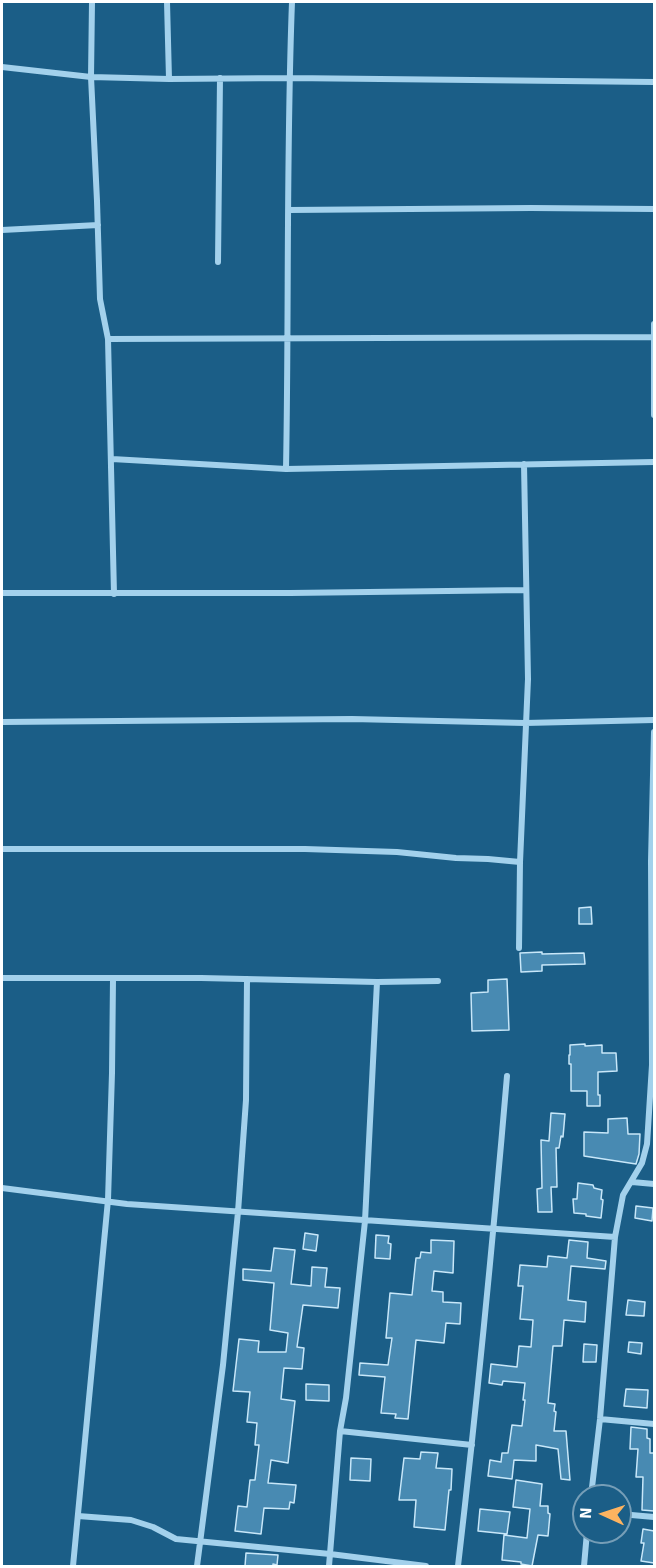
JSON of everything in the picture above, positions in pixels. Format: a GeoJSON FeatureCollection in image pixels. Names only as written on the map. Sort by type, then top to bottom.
{"type":"FeatureCollection","features":[{"type":"Feature","properties":{"kind":"street"},"geometry":{"type":"LineString","coordinates":[[92,2],[91,77],[100,299],[108,339],[114,594]]}},
{"type":"Feature","properties":{"kind":"street"},"geometry":{"type":"LineString","coordinates":[[167,2],[169,79]]}},
{"type":"Feature","properties":{"kind":"street"},"geometry":{"type":"LineString","coordinates":[[286,469],[289,339],[289,78],[292,2]]}},
{"type":"Feature","properties":{"kind":"street"},"geometry":{"type":"LineString","coordinates":[[2,67],[91,77],[169,79],[654,82]]}},
{"type":"Feature","properties":{"kind":"street"},"geometry":{"type":"LineString","coordinates":[[218,262],[220,78]]}},
{"type":"Feature","properties":{"kind":"street"},"geometry":{"type":"LineString","coordinates":[[289,210],[654,209]]}},
{"type":"Feature","properties":{"kind":"street"},"geometry":{"type":"LineString","coordinates":[[2,230],[98,225]]}},
{"type":"Feature","properties":{"kind":"street"},"geometry":{"type":"LineString","coordinates":[[654,324],[654,415]]}},
{"type":"Feature","properties":{"kind":"street"},"geometry":{"type":"LineString","coordinates":[[108,339],[654,337]]}},
{"type":"Feature","properties":{"kind":"street"},"geometry":{"type":"LineString","coordinates":[[112,459],[286,469],[654,462]]}},
{"type":"Feature","properties":{"kind":"street"},"geometry":{"type":"LineString","coordinates":[[519,948],[520,862],[528,679],[524,464]]}},
{"type":"Feature","properties":{"kind":"street"},"geometry":{"type":"LineString","coordinates":[[2,593],[526,590]]}},
{"type":"Feature","properties":{"kind":"street"},"geometry":{"type":"LineString","coordinates":[[2,722],[352,719],[525,723],[654,720]]}},
{"type":"Feature","properties":{"kind":"street"},"geometry":{"type":"LineString","coordinates":[[592,1484],[615,1237],[623,1195],[642,1163],[647,1144],[653,1065],[651,861],[654,732]]}},
{"type":"Feature","properties":{"kind":"street"},"geometry":{"type":"LineString","coordinates":[[2,849],[305,849],[397,852],[520,862]]}},
{"type":"Feature","properties":{"kind":"street"},"geometry":{"type":"LineString","coordinates":[[2,978],[438,981]]}},
{"type":"Feature","properties":{"kind":"street"},"geometry":{"type":"LineString","coordinates":[[73,1566],[108,1200],[113,979]]}},
{"type":"Feature","properties":{"kind":"street"},"geometry":{"type":"LineString","coordinates":[[197,1566],[223,1365],[238,1212],[246,1100],[247,979]]}},
{"type":"Feature","properties":{"kind":"street"},"geometry":{"type":"LineString","coordinates":[[328,1566],[340,1431],[346,1398],[364,1221],[377,982]]}},
{"type":"Feature","properties":{"kind":"street"},"geometry":{"type":"LineString","coordinates":[[458,1566],[494,1229],[507,1076]]}},
{"type":"Feature","properties":{"kind":"street"},"geometry":{"type":"LineString","coordinates":[[632,1182],[654,1184]]}},
{"type":"Feature","properties":{"kind":"street"},"geometry":{"type":"LineString","coordinates":[[2,1188],[127,1204],[615,1237]]}},
{"type":"Feature","properties":{"kind":"street"},"geometry":{"type":"LineString","coordinates":[[600,1419],[654,1424]]}},
{"type":"Feature","properties":{"kind":"street"},"geometry":{"type":"LineString","coordinates":[[340,1431],[472,1446]]}},
{"type":"Feature","properties":{"kind":"street"},"geometry":{"type":"LineString","coordinates":[[632,1515],[654,1516]]}},
{"type":"Feature","properties":{"kind":"street"},"geometry":{"type":"LineString","coordinates":[[78,1516],[131,1520],[153,1527],[176,1539],[426,1566]]}},
{"type":"Feature","properties":{"kind":"street"},"geometry":{"type":"LineString","coordinates":[[584,1566],[586,1544]]}},
{"type":"Feature","properties":{"kind":"building"},"geometry":{"type":"Polygon","coordinates":[[[591,907],[592,924],[579,924],[579,908],[591,907]]]}},
{"type":"Feature","properties":{"kind":"building"},"geometry":{"type":"Polygon","coordinates":[[[542,952],[542,954],[584,953],[585,964],[542,965],[542,971],[521,972],[520,953],[542,952]]]}},
{"type":"Feature","properties":{"kind":"building"},"geometry":{"type":"Polygon","coordinates":[[[507,979],[509,1030],[472,1031],[471,993],[488,992],[488,980],[507,979]]]}},
{"type":"Feature","properties":{"kind":"building"},"geometry":{"type":"Polygon","coordinates":[[[585,1044],[585,1046],[602,1045],[602,1053],[616,1053],[617,1071],[598,1072],[600,1106],[587,1106],[587,1091],[571,1091],[570,1045],[585,1044]]]}},
{"type":"Feature","properties":{"kind":"building"},"geometry":{"type":"Polygon","coordinates":[[[551,1113],[565,1114],[563,1137],[561,1136],[559,1148],[556,1148],[557,1187],[551,1187],[552,1212],[538,1212],[537,1189],[542,1188],[541,1140],[549,1141],[551,1113]]]}},
{"type":"Feature","properties":{"kind":"building"},"geometry":{"type":"Polygon","coordinates":[[[627,1118],[628,1134],[640,1134],[636,1164],[584,1156],[584,1132],[608,1133],[608,1119],[627,1118]]]}},
{"type":"Feature","properties":{"kind":"building"},"geometry":{"type":"Polygon","coordinates":[[[578,1183],[593,1185],[594,1188],[602,1190],[601,1218],[574,1213],[573,1199],[577,1199],[578,1183]]]}},
{"type":"Feature","properties":{"kind":"building"},"geometry":{"type":"Polygon","coordinates":[[[636,1206],[653,1208],[652,1221],[635,1218],[636,1206]]]}},
{"type":"Feature","properties":{"kind":"building"},"geometry":{"type":"Polygon","coordinates":[[[305,1233],[318,1235],[316,1251],[303,1249],[305,1233]]]}},
{"type":"Feature","properties":{"kind":"building"},"geometry":{"type":"Polygon","coordinates":[[[376,1235],[389,1236],[390,1259],[375,1258],[376,1235]]]}},
{"type":"Feature","properties":{"kind":"building"},"geometry":{"type":"Polygon","coordinates":[[[431,1240],[454,1241],[453,1273],[434,1271],[432,1291],[443,1292],[443,1302],[461,1303],[460,1324],[446,1323],[444,1343],[416,1340],[408,1419],[395,1418],[396,1414],[381,1413],[385,1377],[359,1375],[360,1363],[388,1365],[392,1338],[386,1338],[390,1293],[412,1295],[416,1258],[420,1258],[421,1252],[431,1253],[431,1240]]]}},
{"type":"Feature","properties":{"kind":"building"},"geometry":{"type":"Polygon","coordinates":[[[569,1240],[588,1242],[587,1258],[606,1261],[605,1269],[571,1266],[568,1300],[586,1302],[585,1322],[564,1320],[562,1346],[553,1346],[548,1403],[555,1404],[554,1431],[566,1431],[570,1480],[561,1479],[558,1449],[536,1445],[536,1461],[514,1460],[512,1479],[488,1476],[490,1460],[501,1462],[502,1453],[508,1453],[512,1425],[522,1426],[525,1383],[503,1381],[502,1385],[489,1383],[491,1364],[517,1367],[519,1346],[531,1347],[533,1320],[520,1319],[523,1286],[518,1286],[520,1265],[547,1267],[548,1256],[567,1258],[569,1240]]]}},
{"type":"Feature","properties":{"kind":"building"},"geometry":{"type":"Polygon","coordinates":[[[274,1248],[295,1250],[291,1284],[311,1286],[312,1267],[327,1268],[325,1287],[340,1288],[338,1308],[303,1305],[297,1347],[304,1348],[302,1369],[284,1368],[281,1399],[295,1401],[288,1463],[271,1460],[268,1483],[296,1485],[294,1503],[290,1502],[289,1509],[264,1508],[261,1534],[235,1531],[238,1506],[247,1507],[250,1480],[255,1480],[259,1445],[255,1445],[257,1423],[247,1422],[250,1392],[233,1391],[239,1339],[259,1341],[258,1352],[286,1352],[288,1333],[270,1330],[274,1283],[243,1280],[243,1269],[271,1271],[274,1248]]]}},
{"type":"Feature","properties":{"kind":"building"},"geometry":{"type":"Polygon","coordinates":[[[628,1300],[645,1302],[644,1316],[626,1315],[628,1300]]]}},
{"type":"Feature","properties":{"kind":"building"},"geometry":{"type":"Polygon","coordinates":[[[629,1342],[642,1343],[641,1354],[628,1352],[629,1342]]]}},
{"type":"Feature","properties":{"kind":"building"},"geometry":{"type":"Polygon","coordinates":[[[584,1344],[597,1345],[596,1362],[583,1362],[584,1344]]]}},
{"type":"Feature","properties":{"kind":"building"},"geometry":{"type":"Polygon","coordinates":[[[306,1384],[329,1385],[329,1401],[306,1400],[306,1384]]]}},
{"type":"Feature","properties":{"kind":"building"},"geometry":{"type":"Polygon","coordinates":[[[626,1389],[648,1390],[647,1408],[624,1406],[626,1389]]]}},
{"type":"Feature","properties":{"kind":"building"},"geometry":{"type":"Polygon","coordinates":[[[631,1427],[647,1429],[650,1453],[654,1453],[654,1511],[642,1510],[643,1477],[636,1477],[638,1449],[630,1449],[631,1427]]]}},
{"type":"Feature","properties":{"kind":"building"},"geometry":{"type":"Polygon","coordinates":[[[421,1452],[438,1453],[436,1468],[452,1469],[445,1530],[414,1527],[416,1500],[399,1500],[404,1458],[420,1459],[421,1452]]]}},
{"type":"Feature","properties":{"kind":"building"},"geometry":{"type":"Polygon","coordinates":[[[351,1458],[371,1459],[370,1481],[350,1480],[351,1458]]]}},
{"type":"Feature","properties":{"kind":"building"},"geometry":{"type":"Polygon","coordinates":[[[516,1480],[542,1484],[540,1506],[548,1506],[550,1514],[548,1536],[538,1535],[532,1566],[502,1560],[504,1535],[527,1538],[530,1509],[513,1507],[516,1480]]]}},
{"type":"Feature","properties":{"kind":"building"},"geometry":{"type":"Polygon","coordinates":[[[480,1509],[510,1512],[507,1534],[478,1531],[480,1509]]]}},
{"type":"Feature","properties":{"kind":"building"},"geometry":{"type":"Polygon","coordinates":[[[643,1529],[654,1531],[654,1563],[641,1561],[644,1543],[641,1543],[643,1529]]]}},
{"type":"Feature","properties":{"kind":"building"},"geometry":{"type":"Polygon","coordinates":[[[246,1553],[278,1555],[277,1565],[245,1566],[246,1553]]]}}]}
